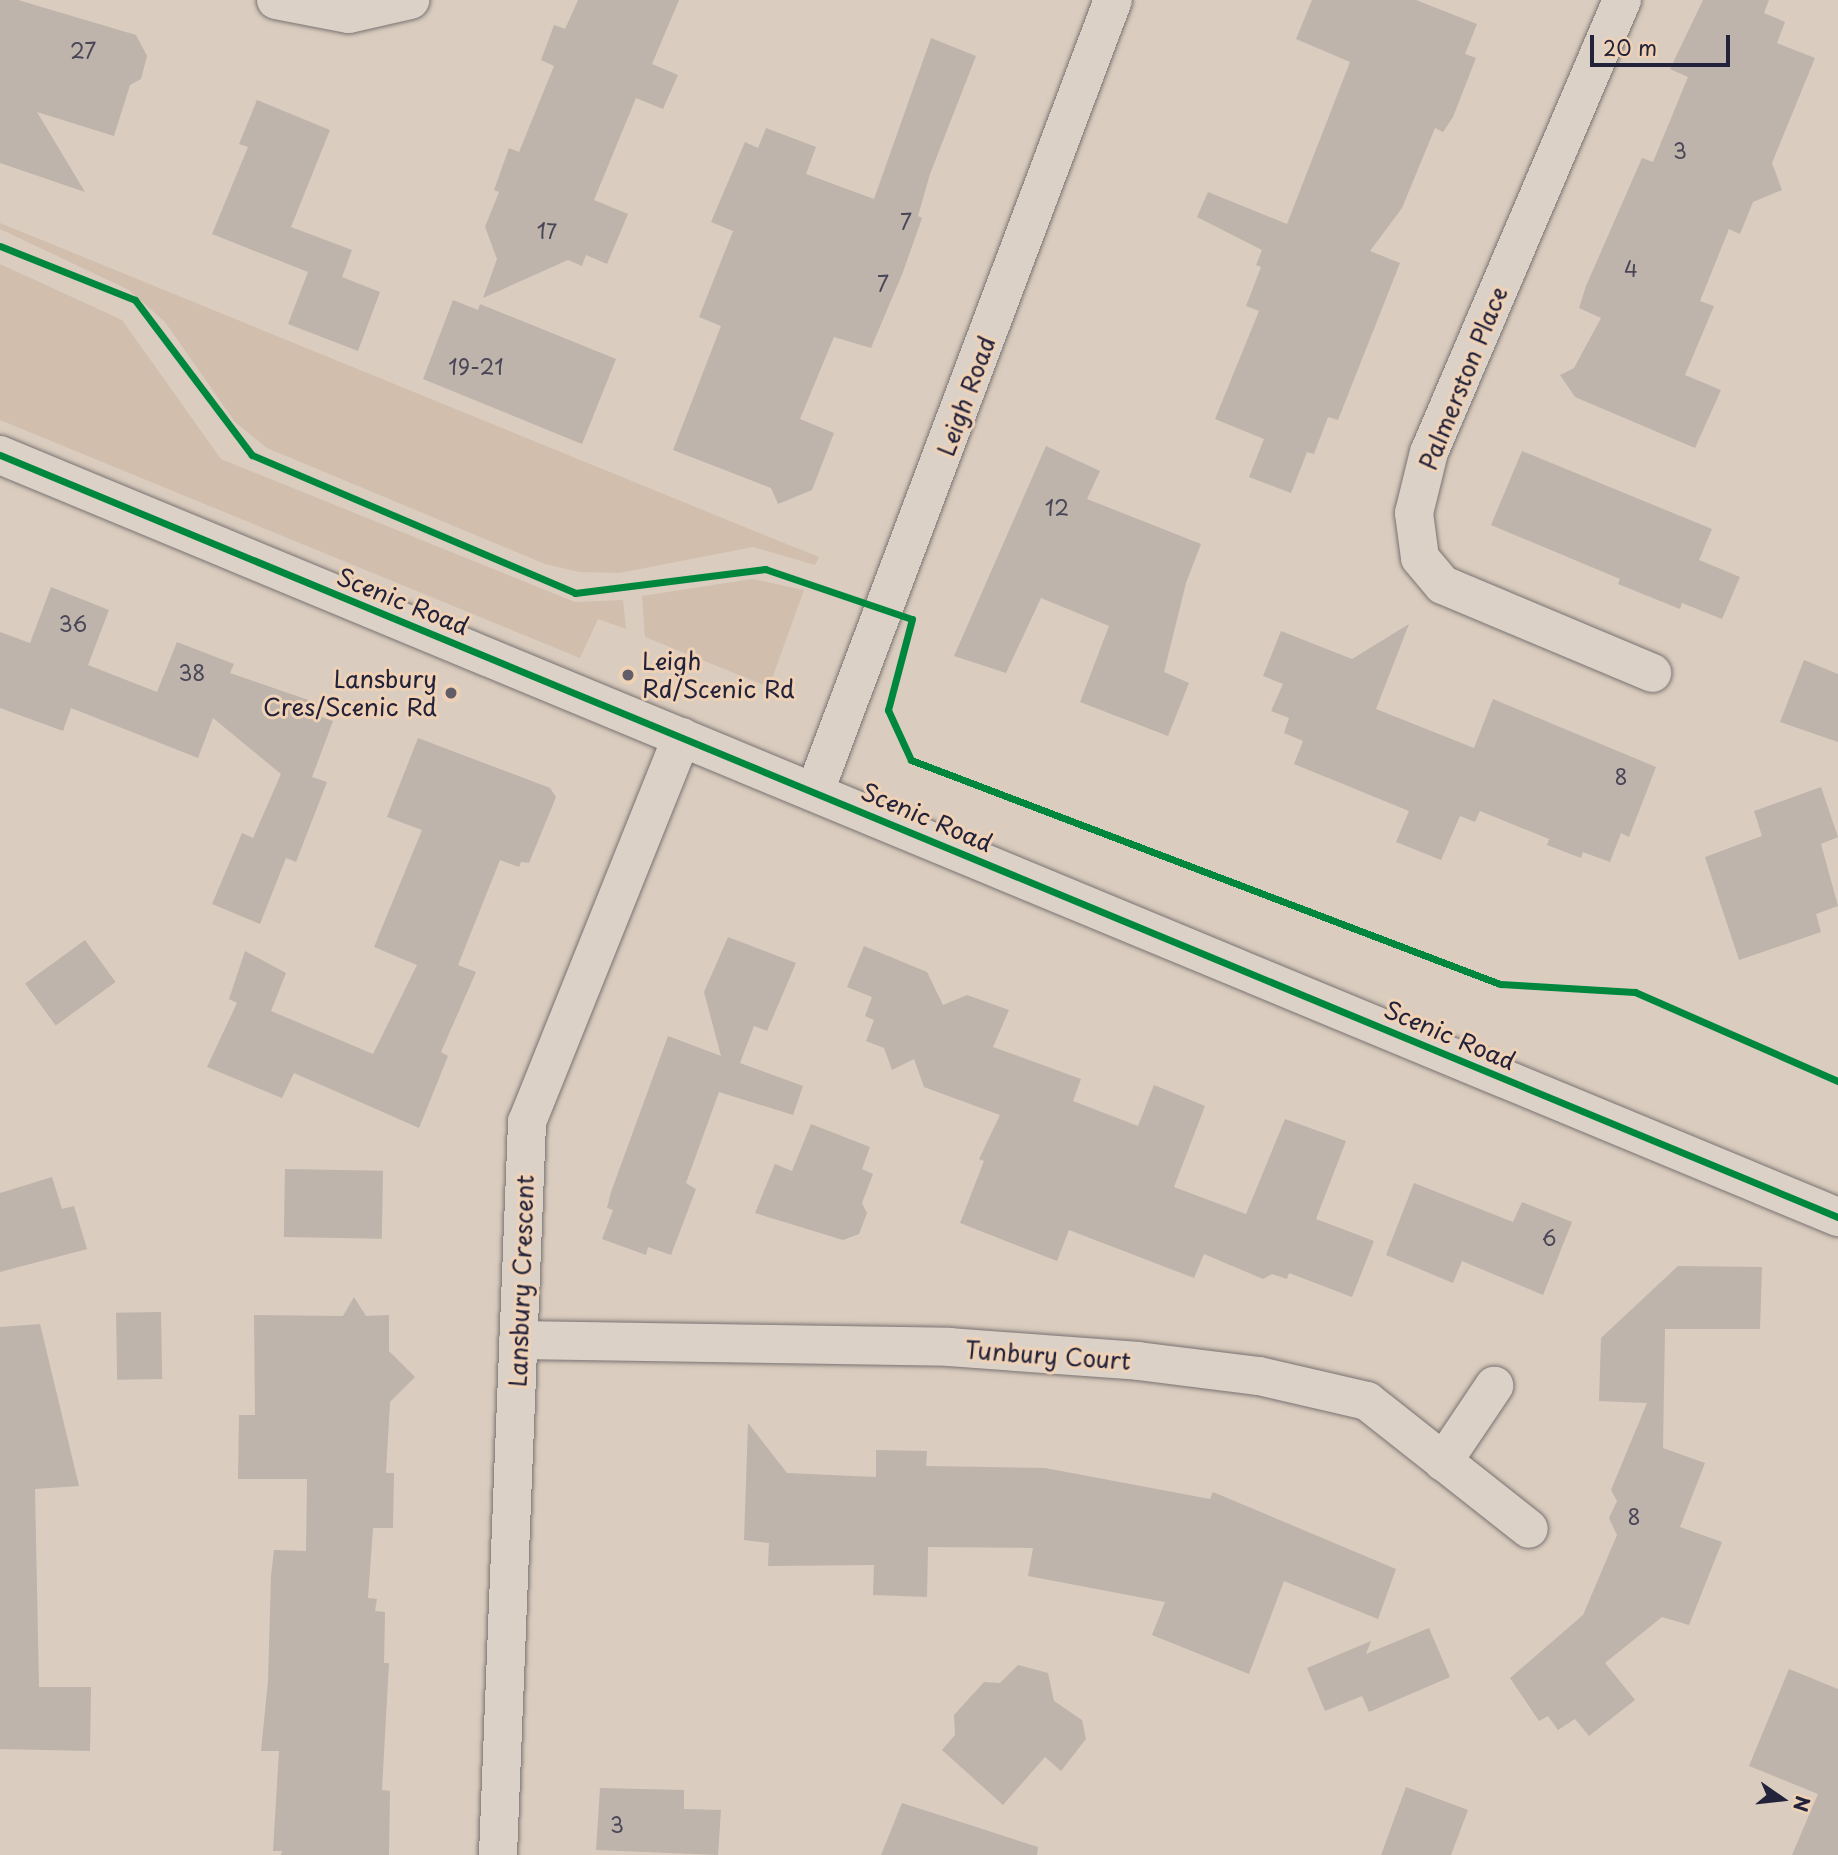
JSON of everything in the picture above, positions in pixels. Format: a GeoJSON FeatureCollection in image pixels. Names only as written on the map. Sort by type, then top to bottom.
{"type":"FeatureCollection","features":[{"type":"Feature","properties":{"kind":"street"},"geometry":{"type":"LineString","coordinates":[[276,0],[349,14],[410,0]]}},
{"type":"Feature","properties":{"kind":"street","name":"Leigh Road"},"geometry":{"type":"LineString","coordinates":[[815,791],[1113,0]]}},
{"type":"Feature","properties":{"kind":"street","name":"Palmerston Place"},"geometry":{"type":"LineString","coordinates":[[1622,0],[1429,452],[1414,513],[1420,558],[1443,585],[1652,673]]}},
{"type":"Feature","properties":{"kind":"street","name":"Scenic Road"},"geometry":{"type":"LineString","coordinates":[[0,456],[815,791],[1838,1217]]}},
{"type":"Feature","properties":{"kind":"street","name":"Lansbury Crescent"},"geometry":{"type":"LineString","coordinates":[[498,1855],[527,1122],[682,737]]}},
{"type":"Feature","properties":{"kind":"street","name":"Tunbury Court"},"geometry":{"type":"LineString","coordinates":[[518,1340],[948,1347],[1138,1361],[1259,1377],[1367,1401],[1529,1529]]}},
{"type":"Feature","properties":{"kind":"street"},"geometry":{"type":"LineString","coordinates":[[1443,1462],[1494,1386]]}},
{"type":"Feature","properties":{"kind":"shaded area"},"geometry":{"type":"Polygon","coordinates":[[[0,223],[819,557],[815,565],[753,547],[619,573],[579,572],[545,564],[267,448],[235,422],[165,322],[129,290],[0,229],[0,223]]]}},
{"type":"Feature","properties":{"kind":"shaded area"},"geometry":{"type":"Polygon","coordinates":[[[0,264],[122,320],[221,459],[575,602],[623,600],[626,629],[598,619],[580,658],[0,420],[0,264]]]}},
{"type":"Feature","properties":{"kind":"shaded area"},"geometry":{"type":"Polygon","coordinates":[[[752,579],[804,590],[769,687],[645,637],[642,596],[752,579]]]}},
{"type":"Feature","properties":{"kind":"building"},"geometry":{"type":"Polygon","coordinates":[[[0,0],[18,0],[136,35],[147,56],[141,79],[130,85],[114,136],[37,112],[85,192],[0,163],[0,0]]]}},
{"type":"Feature","properties":{"kind":"building"},"geometry":{"type":"Polygon","coordinates":[[[578,0],[679,0],[652,64],[678,75],[663,109],[636,98],[594,200],[628,214],[607,264],[586,255],[582,266],[568,260],[483,298],[497,259],[485,227],[499,192],[494,190],[509,148],[519,152],[554,66],[541,60],[554,25],[565,29],[578,0]]]}},
{"type":"Feature","properties":{"kind":"building"},"geometry":{"type":"Polygon","coordinates":[[[1312,0],[1416,0],[1477,24],[1465,54],[1476,58],[1453,117],[1443,132],[1435,128],[1402,208],[1370,251],[1400,263],[1338,420],[1328,417],[1314,454],[1307,452],[1291,493],[1249,477],[1264,439],[1215,419],[1259,311],[1246,306],[1261,267],[1256,265],[1262,250],[1197,217],[1208,192],[1287,224],[1350,62],[1296,39],[1312,0]]]}},
{"type":"Feature","properties":{"kind":"building"},"geometry":{"type":"Polygon","coordinates":[[[1703,0],[1769,0],[1764,13],[1785,22],[1777,43],[1815,58],[1772,163],[1782,190],[1753,202],[1740,234],[1729,229],[1700,301],[1714,306],[1685,375],[1721,390],[1695,448],[1575,397],[1560,375],[1574,368],[1601,318],[1579,308],[1586,286],[1642,158],[1653,162],[1688,77],[1670,69],[1703,0]]]}},
{"type":"Feature","properties":{"kind":"building"},"geometry":{"type":"Polygon","coordinates":[[[931,38],[976,56],[930,174],[918,216],[922,218],[903,272],[871,348],[834,337],[800,419],[834,433],[812,490],[778,504],[771,488],[673,450],[721,326],[699,317],[733,231],[711,222],[745,142],[758,148],[766,128],[816,147],[806,174],[874,199],[931,38]]]}},
{"type":"Feature","properties":{"kind":"building"},"geometry":{"type":"Polygon","coordinates":[[[257,100],[330,130],[291,227],[352,250],[342,277],[380,292],[358,351],[288,324],[308,272],[212,234],[248,147],[239,144],[257,100]]]}},
{"type":"Feature","properties":{"kind":"building"},"geometry":{"type":"Polygon","coordinates":[[[453,300],[478,310],[480,304],[616,359],[582,444],[423,379],[453,300]]]}},
{"type":"Feature","properties":{"kind":"building"},"geometry":{"type":"Polygon","coordinates":[[[1046,446],[1100,471],[1087,499],[1201,544],[1186,583],[1164,672],[1189,683],[1168,736],[1080,702],[1109,626],[1041,598],[1006,673],[954,656],[1046,446]]]}},
{"type":"Feature","properties":{"kind":"building"},"geometry":{"type":"Polygon","coordinates":[[[1522,451],[1712,529],[1699,560],[1740,577],[1722,619],[1682,603],[1680,609],[1618,584],[1620,579],[1491,525],[1522,451]]]}},
{"type":"Feature","properties":{"kind":"building"},"geometry":{"type":"Polygon","coordinates":[[[51,587],[109,610],[88,665],[157,692],[177,642],[234,664],[230,673],[317,703],[313,714],[333,721],[312,777],[327,782],[296,862],[286,858],[260,924],[212,904],[242,833],[253,838],[281,774],[213,718],[198,758],[71,708],[63,731],[0,708],[0,632],[30,643],[51,587]]]}},
{"type":"Feature","properties":{"kind":"building"},"geometry":{"type":"Polygon","coordinates":[[[1409,624],[1376,709],[1474,748],[1493,699],[1656,767],[1629,837],[1621,833],[1610,862],[1583,852],[1581,858],[1547,845],[1549,839],[1480,811],[1475,822],[1460,816],[1441,860],[1396,842],[1409,811],[1294,764],[1303,741],[1284,733],[1289,718],[1271,711],[1283,684],[1263,676],[1281,631],[1352,659],[1409,624]]]}},
{"type":"Feature","properties":{"kind":"building"},"geometry":{"type":"Polygon","coordinates":[[[1804,660],[1838,674],[1838,742],[1780,722],[1804,660]]]}},
{"type":"Feature","properties":{"kind":"building"},"geometry":{"type":"Polygon","coordinates":[[[418,738],[550,788],[556,797],[529,863],[521,862],[519,867],[500,860],[458,965],[476,972],[441,1052],[448,1056],[419,1128],[294,1073],[282,1098],[207,1067],[237,1003],[229,999],[245,951],[286,973],[271,1011],[373,1054],[417,965],[374,947],[422,830],[387,817],[418,738]]]}},
{"type":"Feature","properties":{"kind":"building"},"geometry":{"type":"Polygon","coordinates":[[[1821,787],[1838,837],[1821,844],[1838,906],[1816,914],[1821,932],[1739,960],[1705,857],[1762,836],[1754,811],[1821,787]]]}},
{"type":"Feature","properties":{"kind":"building"},"geometry":{"type":"Polygon","coordinates":[[[728,937],[796,963],[767,1031],[754,1026],[740,1063],[803,1086],[793,1115],[719,1092],[686,1183],[696,1189],[671,1255],[648,1247],[646,1255],[602,1239],[613,1210],[607,1208],[611,1192],[668,1036],[721,1056],[704,992],[728,937]]]}},
{"type":"Feature","properties":{"kind":"building"},"geometry":{"type":"Polygon","coordinates":[[[85,940],[116,982],[56,1026],[25,983],[85,940]]]}},
{"type":"Feature","properties":{"kind":"building"},"geometry":{"type":"Polygon","coordinates":[[[864,946],[927,972],[943,1005],[967,995],[1009,1010],[993,1047],[1081,1079],[1073,1101],[1138,1126],[1154,1085],[1205,1106],[1174,1187],[1246,1214],[1285,1119],[1346,1141],[1316,1219],[1374,1241],[1352,1297],[1289,1273],[1287,1279],[1272,1274],[1263,1279],[1204,1254],[1194,1278],[1069,1230],[1057,1261],[960,1223],[984,1161],[979,1159],[1000,1115],[924,1087],[914,1059],[892,1070],[884,1048],[866,1041],[874,1020],[865,1016],[872,997],[847,987],[864,946]]]}},
{"type":"Feature","properties":{"kind":"building"},"geometry":{"type":"Polygon","coordinates":[[[811,1124],[870,1147],[862,1169],[873,1174],[862,1203],[867,1213],[859,1234],[843,1240],[755,1213],[775,1164],[792,1171],[811,1124]]]}},
{"type":"Feature","properties":{"kind":"building"},"geometry":{"type":"Polygon","coordinates":[[[285,1169],[383,1171],[382,1239],[284,1237],[285,1169]]]}},
{"type":"Feature","properties":{"kind":"building"},"geometry":{"type":"Polygon","coordinates":[[[52,1177],[62,1209],[74,1206],[87,1249],[0,1272],[0,1193],[52,1177]]]}},
{"type":"Feature","properties":{"kind":"building"},"geometry":{"type":"Polygon","coordinates":[[[1414,1183],[1513,1222],[1522,1202],[1572,1222],[1543,1295],[1462,1261],[1453,1283],[1386,1255],[1414,1183]]]}},
{"type":"Feature","properties":{"kind":"building"},"geometry":{"type":"Polygon","coordinates":[[[1678,1266],[1762,1267],[1760,1329],[1665,1329],[1663,1448],[1705,1463],[1680,1527],[1722,1542],[1689,1625],[1662,1617],[1605,1663],[1635,1700],[1589,1736],[1575,1719],[1558,1730],[1548,1716],[1539,1721],[1510,1678],[1583,1615],[1617,1535],[1609,1518],[1617,1501],[1611,1490],[1647,1403],[1599,1401],[1601,1338],[1678,1266]]]}},
{"type":"Feature","properties":{"kind":"building"},"geometry":{"type":"Polygon","coordinates":[[[354,1297],[366,1316],[389,1315],[389,1351],[415,1377],[390,1402],[386,1473],[394,1473],[393,1528],[373,1528],[368,1598],[377,1599],[375,1611],[385,1612],[384,1663],[389,1663],[382,1790],[390,1791],[389,1855],[281,1855],[282,1851],[273,1851],[279,1751],[261,1751],[268,1681],[271,1576],[274,1550],[306,1551],[307,1479],[238,1479],[239,1415],[255,1415],[254,1315],[343,1316],[354,1297]]]}},
{"type":"Feature","properties":{"kind":"building"},"geometry":{"type":"Polygon","coordinates":[[[161,1312],[162,1379],[117,1380],[116,1313],[161,1312]]]}},
{"type":"Feature","properties":{"kind":"building"},"geometry":{"type":"Polygon","coordinates":[[[40,1324],[79,1486],[35,1489],[39,1687],[91,1687],[90,1751],[0,1749],[0,1327],[40,1324]]]}},
{"type":"Feature","properties":{"kind":"building"},"geometry":{"type":"Polygon","coordinates":[[[748,1423],[787,1473],[876,1477],[876,1450],[927,1451],[926,1466],[1045,1468],[1210,1499],[1213,1492],[1396,1569],[1378,1619],[1284,1581],[1249,1674],[1152,1635],[1165,1602],[1028,1576],[1033,1548],[928,1547],[927,1597],[873,1595],[874,1565],[768,1566],[769,1543],[744,1540],[748,1423]]]}},
{"type":"Feature","properties":{"kind":"building"},"geometry":{"type":"Polygon","coordinates":[[[1429,1628],[1450,1677],[1369,1712],[1362,1696],[1325,1711],[1307,1668],[1371,1641],[1366,1654],[1429,1628]]]}},
{"type":"Feature","properties":{"kind":"building"},"geometry":{"type":"Polygon","coordinates":[[[1018,1665],[1048,1673],[1054,1701],[1082,1720],[1086,1739],[1061,1771],[1045,1757],[1003,1805],[942,1750],[955,1735],[954,1715],[984,1682],[1000,1683],[1018,1665]]]}},
{"type":"Feature","properties":{"kind":"building"},"geometry":{"type":"Polygon","coordinates":[[[1789,1669],[1838,1689],[1838,1855],[1792,1855],[1818,1794],[1749,1766],[1789,1669]]]}},
{"type":"Feature","properties":{"kind":"building"},"geometry":{"type":"Polygon","coordinates":[[[1406,1787],[1468,1810],[1451,1855],[1381,1855],[1406,1787]]]}},
{"type":"Feature","properties":{"kind":"building"},"geometry":{"type":"Polygon","coordinates":[[[600,1788],[684,1790],[684,1809],[721,1810],[718,1855],[596,1850],[600,1788]]]}},
{"type":"Feature","properties":{"kind":"building"},"geometry":{"type":"Polygon","coordinates":[[[902,1803],[1038,1847],[1037,1855],[881,1855],[902,1803]]]}},
{"type":"Feature","properties":{"kind":"cycle path"},"geometry":{"type":"LineString","coordinates":[[0,246],[135,300],[252,455],[575,593],[765,569],[912,619],[888,710],[911,760],[1500,984],[1635,992],[1838,1081]]}},
{"type":"Feature","properties":{"kind":"cycle path"},"geometry":{"type":"LineString","coordinates":[[0,455],[1838,1217]]}},
{"type":"Feature","properties":{"kind":"place","name":"Leigh Rd/Scenic Rd"},"geometry":{"type":"Point","coordinates":[628,675]}},
{"type":"Feature","properties":{"kind":"place","name":"Lansbury Cres/Scenic Rd"},"geometry":{"type":"Point","coordinates":[451,693]}}]}
